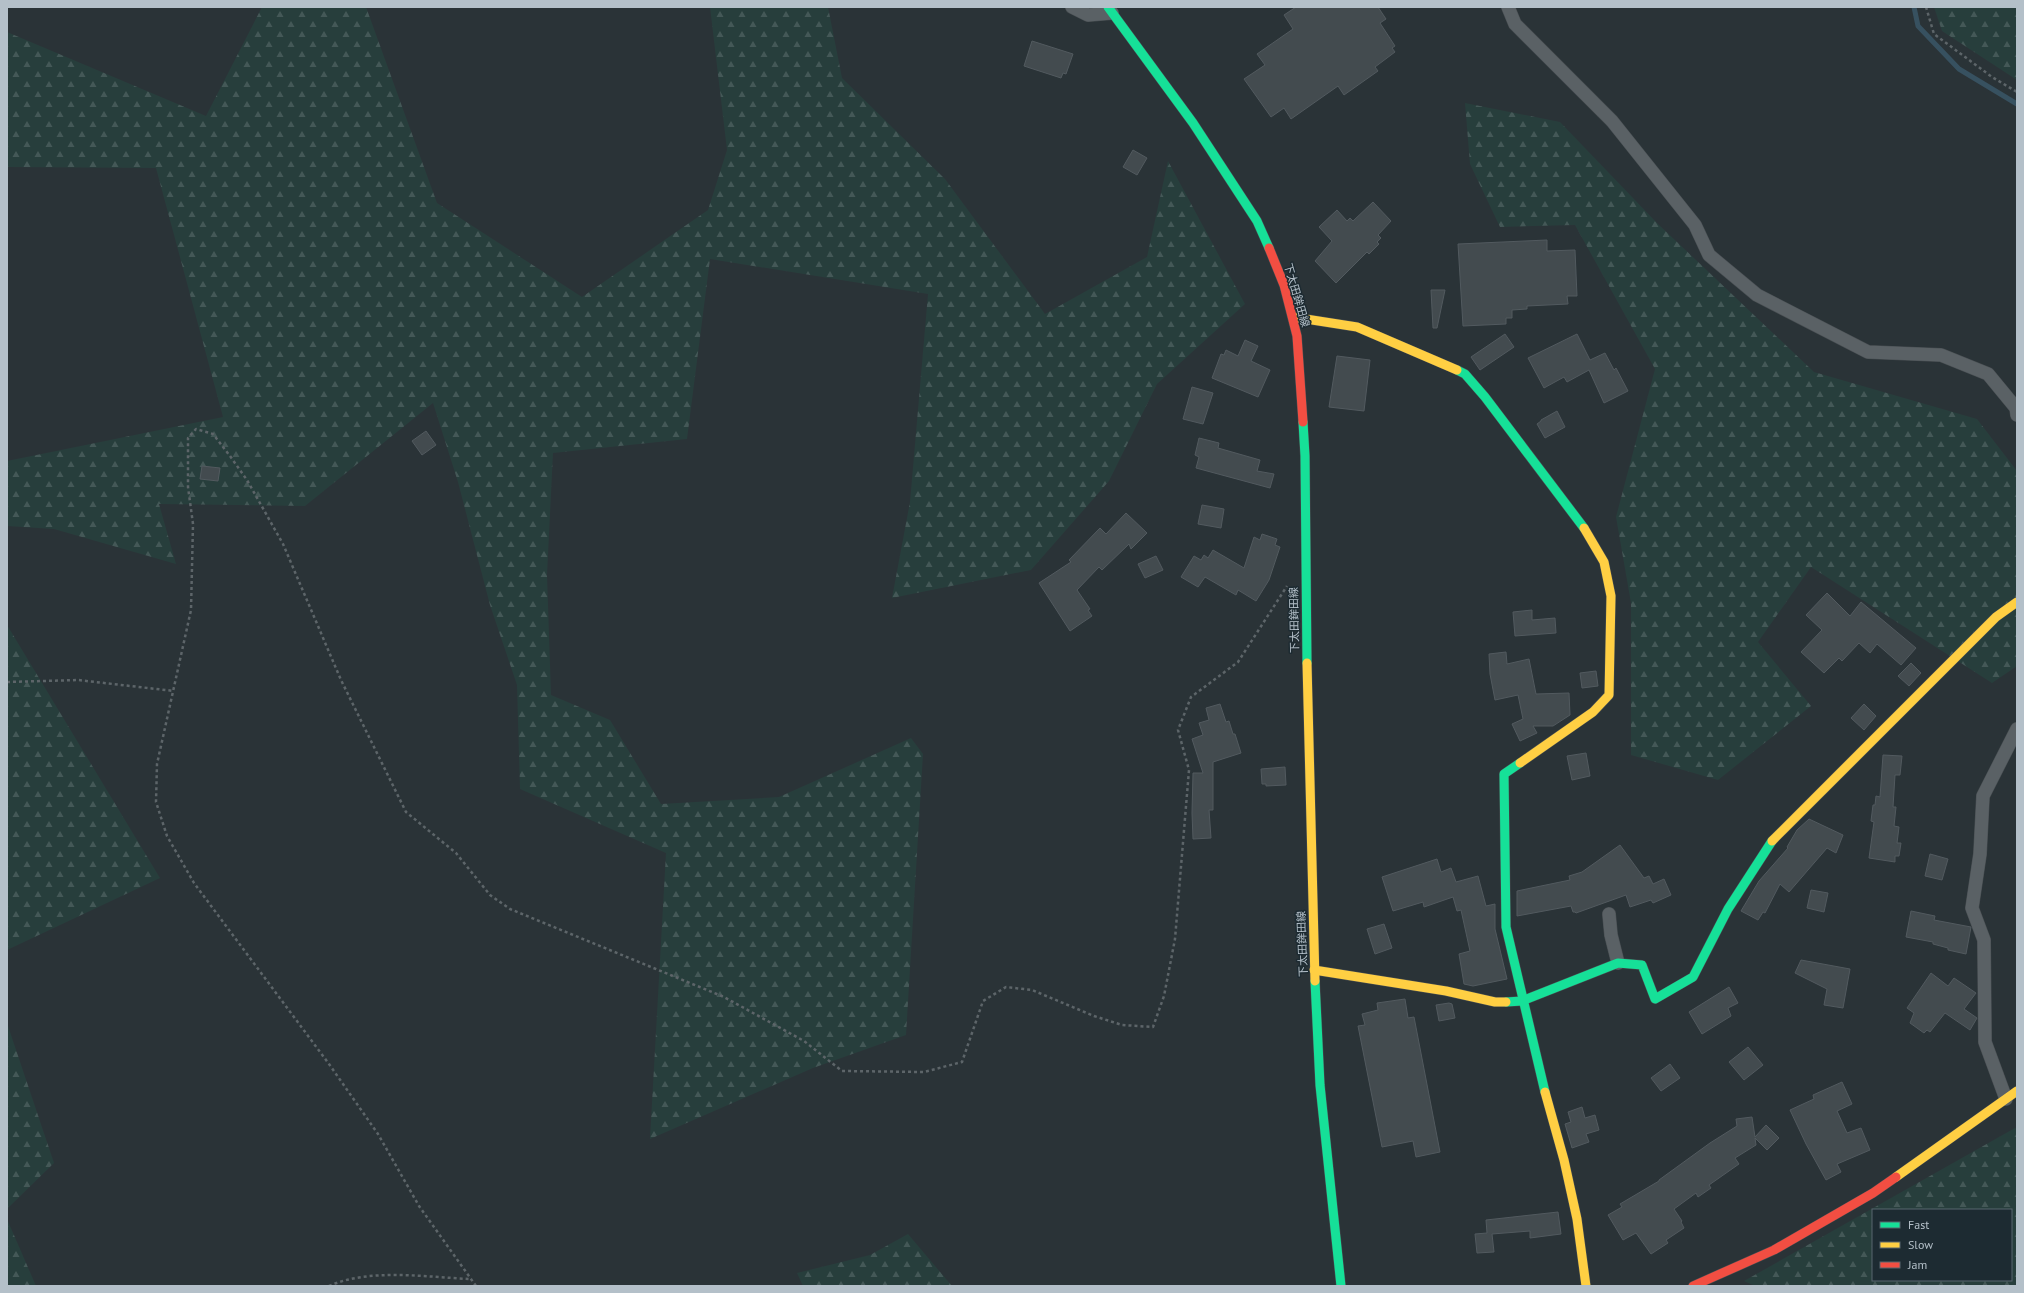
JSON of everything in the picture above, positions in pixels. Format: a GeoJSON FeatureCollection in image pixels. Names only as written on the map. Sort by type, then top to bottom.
{"type":"FeatureCollection","features":[{"type":"Feature","properties":{"kind":"street"},"geometry":{"type":"LineString","coordinates":[[1072,7],[1088,15],[1110,10]]}},
{"type":"Feature","properties":{"kind":"street"},"geometry":{"type":"LineString","coordinates":[[1508,7],[1515,24],[1612,121],[1695,225],[1709,255],[1757,295],[1868,352],[1941,355],[1988,374],[2016,408],[2017,415]]}},
{"type":"Feature","properties":{"kind":"street","name":"下太田鉾田線"},"geometry":{"type":"LineString","coordinates":[[1110,10],[1193,122],[1257,221],[1284,285],[1293,317],[1300,362],[1304,456],[1314,970],[1320,1085],[1341,1286]]}},
{"type":"Feature","properties":{"kind":"street"},"geometry":{"type":"LineString","coordinates":[[1293,317],[1357,327],[1465,374],[1485,397],[1582,524],[1604,562],[1611,596],[1609,695],[1593,712],[1504,774],[1506,927],[1522,1000],[1566,1168],[1578,1226],[1586,1286]]}},
{"type":"Feature","properties":{"kind":"street"},"geometry":{"type":"LineString","coordinates":[[1314,970],[1446,991],[1495,1002],[1522,1000],[1618,963],[1642,964],[1655,999],[1693,977],[1728,909],[1774,838],[1996,617],[2017,602]]}},
{"type":"Feature","properties":{"kind":"street"},"geometry":{"type":"LineString","coordinates":[[2006,1098],[1985,1042],[1984,940],[1972,908],[1980,854],[1983,796],[2017,729]]}},
{"type":"Feature","properties":{"kind":"street"},"geometry":{"type":"LineString","coordinates":[[1609,914],[1611,935],[1618,963]]}},
{"type":"Feature","properties":{"kind":"street"},"geometry":{"type":"LineString","coordinates":[[1693,1286],[1774,1250],[1873,1193],[2017,1091]]}},
{"type":"Feature","properties":{"kind":"path"},"geometry":{"type":"LineString","coordinates":[[1926,7],[1934,34],[1992,78],[2017,92]]}},
{"type":"Feature","properties":{"kind":"path"},"geometry":{"type":"LineString","coordinates":[[476,1286],[419,1206],[378,1134],[329,1064],[194,883],[167,836],[156,802],[157,764],[191,610],[193,524],[188,487],[188,438],[196,429],[213,434],[230,456],[247,480],[283,544],[341,680],[406,812],[456,853],[490,895],[510,909],[724,997],[804,1041],[842,1071],[924,1072],[962,1062],[984,1001],[1006,987],[1032,990],[1094,1016],[1122,1025],[1153,1027],[1164,996],[1175,939],[1189,770],[1178,730],[1191,697],[1238,662],[1288,584]]}},
{"type":"Feature","properties":{"kind":"path"},"geometry":{"type":"LineString","coordinates":[[7,682],[78,680],[174,691]]}},
{"type":"Feature","properties":{"kind":"path"},"geometry":{"type":"LineString","coordinates":[[329,1286],[341,1281],[392,1275],[470,1279]]}},
{"type":"Feature","properties":{"kind":"green space"},"geometry":{"type":"Polygon","coordinates":[[[262,7],[366,7],[437,203],[582,297],[708,210],[727,150],[710,7],[828,7],[842,78],[945,179],[1045,314],[1147,257],[1168,161],[1245,304],[1157,384],[1109,481],[1031,570],[892,598],[910,502],[928,294],[710,259],[687,439],[553,453],[547,575],[551,695],[610,720],[661,804],[779,797],[911,738],[923,754],[906,1035],[813,1068],[650,1139],[666,853],[520,789],[517,685],[490,605],[458,482],[433,403],[305,506],[159,504],[176,564],[54,529],[7,526],[7,461],[223,417],[156,168],[7,167],[7,32],[206,116],[262,7]]]}},
{"type":"Feature","properties":{"kind":"green space"},"geometry":{"type":"Polygon","coordinates":[[[1934,7],[2017,7],[2017,80],[1942,31],[1934,7]]]}},
{"type":"Feature","properties":{"kind":"green space"},"geometry":{"type":"Polygon","coordinates":[[[1465,103],[1560,122],[1657,223],[1814,372],[1977,419],[2017,471],[2017,666],[1992,683],[1811,567],[1758,642],[1811,706],[1718,780],[1631,755],[1631,603],[1616,517],[1655,369],[1575,225],[1500,227],[1470,164],[1465,103]]]}},
{"type":"Feature","properties":{"kind":"green space"},"geometry":{"type":"Polygon","coordinates":[[[7,625],[160,878],[7,950],[7,625]]]}},
{"type":"Feature","properties":{"kind":"green space"},"geometry":{"type":"Polygon","coordinates":[[[7,1023],[54,1163],[7,1209],[7,1023]]]}},
{"type":"Feature","properties":{"kind":"green space"},"geometry":{"type":"Polygon","coordinates":[[[2015,1128],[2017,1129],[2017,1286],[1755,1286],[1744,1281],[2015,1128]]]}},
{"type":"Feature","properties":{"kind":"green space"},"geometry":{"type":"Polygon","coordinates":[[[7,1219],[36,1286],[7,1286],[7,1219]]]}},
{"type":"Feature","properties":{"kind":"green space"},"geometry":{"type":"Polygon","coordinates":[[[908,1234],[952,1286],[803,1286],[797,1273],[870,1255],[908,1234]]]}},
{"type":"Feature","properties":{"kind":"building"},"geometry":{"type":"Polygon","coordinates":[[[1296,7],[1378,7],[1386,19],[1380,23],[1395,46],[1392,48],[1395,52],[1375,67],[1378,71],[1344,95],[1338,86],[1291,119],[1284,108],[1271,117],[1244,79],[1265,65],[1257,54],[1293,29],[1284,15],[1296,7]]]}},
{"type":"Feature","properties":{"kind":"building"},"geometry":{"type":"Polygon","coordinates":[[[1032,41],[1073,54],[1066,74],[1063,73],[1061,78],[1024,66],[1032,41]]]}},
{"type":"Feature","properties":{"kind":"building"},"geometry":{"type":"Polygon","coordinates":[[[1133,150],[1147,158],[1137,175],[1123,167],[1133,150]]]}},
{"type":"Feature","properties":{"kind":"building"},"geometry":{"type":"Polygon","coordinates":[[[1373,202],[1391,221],[1378,235],[1381,238],[1377,242],[1379,244],[1369,254],[1367,252],[1336,283],[1315,261],[1332,241],[1319,227],[1337,210],[1347,221],[1350,218],[1353,221],[1373,202]]]}},
{"type":"Feature","properties":{"kind":"building"},"geometry":{"type":"Polygon","coordinates":[[[1547,240],[1547,251],[1575,250],[1577,296],[1567,296],[1568,304],[1527,306],[1527,309],[1512,310],[1512,318],[1506,318],[1506,324],[1463,326],[1458,244],[1547,240]]]}},
{"type":"Feature","properties":{"kind":"building"},"geometry":{"type":"Polygon","coordinates":[[[1431,290],[1445,290],[1437,328],[1433,328],[1431,290]]]}},
{"type":"Feature","properties":{"kind":"building"},"geometry":{"type":"Polygon","coordinates":[[[1505,334],[1514,347],[1480,370],[1471,357],[1505,334]]]}},
{"type":"Feature","properties":{"kind":"building"},"geometry":{"type":"Polygon","coordinates":[[[1577,334],[1590,360],[1605,353],[1614,370],[1616,368],[1628,391],[1604,403],[1589,370],[1567,382],[1564,377],[1544,388],[1528,358],[1577,334]]]}},
{"type":"Feature","properties":{"kind":"building"},"geometry":{"type":"Polygon","coordinates":[[[1245,340],[1258,346],[1251,361],[1270,370],[1258,397],[1212,378],[1221,354],[1224,355],[1226,350],[1238,356],[1245,340]]]}},
{"type":"Feature","properties":{"kind":"building"},"geometry":{"type":"Polygon","coordinates":[[[1337,356],[1370,360],[1364,411],[1329,407],[1337,356]]]}},
{"type":"Feature","properties":{"kind":"building"},"geometry":{"type":"Polygon","coordinates":[[[1192,387],[1213,393],[1203,424],[1183,419],[1192,387]]]}},
{"type":"Feature","properties":{"kind":"building"},"geometry":{"type":"Polygon","coordinates":[[[1557,411],[1565,427],[1545,438],[1537,424],[1557,411]]]}},
{"type":"Feature","properties":{"kind":"building"},"geometry":{"type":"Polygon","coordinates":[[[426,431],[436,445],[422,455],[412,441],[426,431]]]}},
{"type":"Feature","properties":{"kind":"building"},"geometry":{"type":"Polygon","coordinates":[[[1199,438],[1219,443],[1218,448],[1260,460],[1257,471],[1274,474],[1270,488],[1196,468],[1199,457],[1195,455],[1199,438]]]}},
{"type":"Feature","properties":{"kind":"building"},"geometry":{"type":"Polygon","coordinates":[[[202,466],[220,468],[218,481],[200,479],[202,466]]]}},
{"type":"Feature","properties":{"kind":"building"},"geometry":{"type":"Polygon","coordinates":[[[1202,505],[1224,509],[1221,528],[1198,524],[1202,505]]]}},
{"type":"Feature","properties":{"kind":"building"},"geometry":{"type":"Polygon","coordinates":[[[1126,513],[1147,533],[1131,549],[1129,544],[1102,570],[1099,567],[1077,590],[1090,609],[1088,610],[1092,616],[1070,631],[1039,583],[1071,562],[1069,560],[1100,528],[1106,534],[1126,513]]]}},
{"type":"Feature","properties":{"kind":"building"},"geometry":{"type":"Polygon","coordinates":[[[1262,534],[1277,539],[1275,545],[1280,547],[1269,580],[1256,601],[1238,590],[1236,595],[1205,577],[1198,587],[1181,577],[1194,556],[1201,560],[1204,555],[1208,558],[1213,550],[1244,568],[1254,537],[1260,540],[1262,534]]]}},
{"type":"Feature","properties":{"kind":"building"},"geometry":{"type":"Polygon","coordinates":[[[1156,556],[1163,570],[1145,578],[1138,564],[1156,556]]]}},
{"type":"Feature","properties":{"kind":"building"},"geometry":{"type":"Polygon","coordinates":[[[1827,593],[1850,616],[1861,602],[1916,648],[1901,665],[1877,644],[1870,653],[1859,643],[1842,661],[1839,658],[1824,673],[1801,652],[1822,630],[1806,615],[1827,593]]]}},
{"type":"Feature","properties":{"kind":"building"},"geometry":{"type":"Polygon","coordinates":[[[1532,610],[1532,620],[1555,618],[1556,633],[1515,636],[1513,612],[1532,610]]]}},
{"type":"Feature","properties":{"kind":"building"},"geometry":{"type":"Polygon","coordinates":[[[1506,652],[1507,664],[1529,659],[1536,694],[1569,693],[1570,715],[1553,726],[1533,726],[1537,733],[1520,741],[1512,724],[1523,719],[1518,695],[1495,700],[1490,674],[1489,654],[1506,652]]]}},
{"type":"Feature","properties":{"kind":"building"},"geometry":{"type":"Polygon","coordinates":[[[1911,663],[1921,673],[1909,686],[1898,676],[1911,663]]]}},
{"type":"Feature","properties":{"kind":"building"},"geometry":{"type":"Polygon","coordinates":[[[1596,671],[1598,686],[1582,688],[1580,673],[1596,671]]]}},
{"type":"Feature","properties":{"kind":"building"},"geometry":{"type":"Polygon","coordinates":[[[1220,704],[1226,722],[1229,721],[1233,734],[1235,734],[1241,753],[1213,762],[1213,810],[1209,810],[1211,838],[1193,839],[1193,773],[1203,773],[1192,739],[1203,735],[1199,723],[1209,720],[1206,708],[1220,704]]]}},
{"type":"Feature","properties":{"kind":"building"},"geometry":{"type":"Polygon","coordinates":[[[1864,704],[1876,716],[1864,730],[1851,718],[1864,704]]]}},
{"type":"Feature","properties":{"kind":"building"},"geometry":{"type":"Polygon","coordinates":[[[1586,753],[1590,776],[1572,780],[1567,756],[1586,753]]]}},
{"type":"Feature","properties":{"kind":"building"},"geometry":{"type":"Polygon","coordinates":[[[1883,755],[1902,756],[1900,775],[1895,775],[1893,807],[1896,807],[1894,826],[1899,827],[1897,843],[1901,843],[1899,856],[1895,856],[1895,862],[1869,858],[1874,822],[1871,821],[1873,805],[1875,805],[1876,796],[1880,797],[1883,755]]]}},
{"type":"Feature","properties":{"kind":"building"},"geometry":{"type":"Polygon","coordinates":[[[1285,767],[1286,785],[1266,786],[1266,784],[1262,784],[1261,769],[1285,767]]]}},
{"type":"Feature","properties":{"kind":"building"},"geometry":{"type":"Polygon","coordinates":[[[1809,819],[1843,835],[1836,853],[1827,848],[1789,892],[1780,884],[1765,913],[1763,912],[1758,920],[1741,911],[1759,881],[1788,848],[1787,847],[1797,830],[1809,819]]]}},
{"type":"Feature","properties":{"kind":"building"},"geometry":{"type":"Polygon","coordinates":[[[1620,845],[1644,878],[1649,876],[1653,884],[1664,879],[1671,895],[1653,903],[1651,900],[1630,907],[1626,895],[1576,913],[1573,912],[1571,906],[1517,916],[1517,891],[1570,880],[1569,876],[1582,872],[1620,845]]]}},
{"type":"Feature","properties":{"kind":"building"},"geometry":{"type":"Polygon","coordinates":[[[1930,854],[1948,859],[1942,880],[1925,876],[1930,854]]]}},
{"type":"Feature","properties":{"kind":"building"},"geometry":{"type":"Polygon","coordinates":[[[1437,859],[1441,872],[1451,868],[1456,882],[1478,876],[1486,906],[1495,904],[1495,929],[1507,979],[1473,986],[1464,984],[1459,954],[1470,951],[1461,910],[1457,911],[1453,897],[1424,907],[1423,902],[1393,911],[1382,877],[1437,859]]]}},
{"type":"Feature","properties":{"kind":"building"},"geometry":{"type":"Polygon","coordinates":[[[1811,890],[1828,893],[1824,912],[1807,908],[1811,890]]]}},
{"type":"Feature","properties":{"kind":"building"},"geometry":{"type":"Polygon","coordinates":[[[1911,911],[1935,916],[1934,920],[1971,927],[1966,954],[1948,950],[1948,948],[1933,944],[1933,942],[1906,937],[1911,911]]]}},
{"type":"Feature","properties":{"kind":"building"},"geometry":{"type":"Polygon","coordinates":[[[1384,924],[1392,948],[1375,954],[1367,929],[1384,924]]]}},
{"type":"Feature","properties":{"kind":"building"},"geometry":{"type":"Polygon","coordinates":[[[1801,960],[1850,969],[1843,1008],[1824,1005],[1827,989],[1795,973],[1801,960]]]}},
{"type":"Feature","properties":{"kind":"building"},"geometry":{"type":"Polygon","coordinates":[[[1931,973],[1948,986],[1954,978],[1976,993],[1964,1009],[1977,1018],[1970,1030],[1945,1013],[1930,1032],[1927,1030],[1924,1033],[1910,1023],[1914,1013],[1907,1008],[1931,973]]]}},
{"type":"Feature","properties":{"kind":"building"},"geometry":{"type":"Polygon","coordinates":[[[1729,987],[1738,1003],[1728,1008],[1731,1016],[1702,1034],[1689,1012],[1729,987]]]}},
{"type":"Feature","properties":{"kind":"building"},"geometry":{"type":"Polygon","coordinates":[[[1405,999],[1408,1018],[1414,1017],[1440,1152],[1416,1157],[1413,1141],[1382,1147],[1358,1026],[1365,1025],[1362,1014],[1378,1010],[1377,1003],[1405,999]]]}},
{"type":"Feature","properties":{"kind":"building"},"geometry":{"type":"Polygon","coordinates":[[[1452,1004],[1455,1018],[1439,1021],[1436,1005],[1452,1004]]]}},
{"type":"Feature","properties":{"kind":"building"},"geometry":{"type":"Polygon","coordinates":[[[1748,1047],[1763,1065],[1744,1080],[1729,1062],[1748,1047]]]}},
{"type":"Feature","properties":{"kind":"building"},"geometry":{"type":"Polygon","coordinates":[[[1670,1064],[1680,1078],[1661,1091],[1651,1078],[1670,1064]]]}},
{"type":"Feature","properties":{"kind":"building"},"geometry":{"type":"Polygon","coordinates":[[[1842,1082],[1852,1104],[1837,1111],[1847,1133],[1861,1128],[1870,1150],[1837,1164],[1841,1172],[1826,1180],[1806,1144],[1790,1110],[1814,1099],[1813,1095],[1842,1082]]]}},
{"type":"Feature","properties":{"kind":"building"},"geometry":{"type":"Polygon","coordinates":[[[1582,1107],[1585,1118],[1595,1115],[1599,1130],[1586,1134],[1589,1142],[1572,1148],[1565,1124],[1571,1122],[1568,1112],[1582,1107]]]}},
{"type":"Feature","properties":{"kind":"building"},"geometry":{"type":"Polygon","coordinates":[[[1752,1117],[1755,1137],[1766,1125],[1779,1138],[1767,1150],[1755,1138],[1756,1145],[1735,1158],[1739,1164],[1709,1185],[1711,1188],[1698,1197],[1696,1193],[1674,1209],[1682,1221],[1681,1222],[1684,1228],[1666,1240],[1668,1243],[1651,1254],[1636,1233],[1623,1240],[1608,1215],[1622,1207],[1620,1204],[1659,1181],[1710,1143],[1737,1126],[1736,1119],[1752,1117]]]}},
{"type":"Feature","properties":{"kind":"building"},"geometry":{"type":"Polygon","coordinates":[[[1558,1212],[1561,1234],[1530,1238],[1530,1231],[1492,1234],[1494,1252],[1477,1253],[1475,1234],[1487,1233],[1486,1220],[1558,1212]]]}},
{"type":"Feature","properties":{"kind":"waterway"},"geometry":{"type":"LineString","coordinates":[[1914,7],[1918,26],[1959,69],[2017,104]]}},
{"type":"Feature","properties":{"kind":"traffic: fast"},"geometry":{"type":"LineString","coordinates":[[1108,7],[1193,123],[1257,221],[1269,248]]}},
{"type":"Feature","properties":{"kind":"traffic: fast"},"geometry":{"type":"LineString","coordinates":[[1457,370],[1465,374],[1485,397],[1584,528]]}},
{"type":"Feature","properties":{"kind":"traffic: fast"},"geometry":{"type":"LineString","coordinates":[[1303,422],[1305,456],[1307,663]]}},
{"type":"Feature","properties":{"kind":"traffic: fast"},"geometry":{"type":"LineString","coordinates":[[1520,763],[1504,774],[1506,927],[1545,1092]]}},
{"type":"Feature","properties":{"kind":"traffic: fast"},"geometry":{"type":"LineString","coordinates":[[1506,1002],[1522,1001],[1618,963],[1642,965],[1655,999],[1693,977],[1728,909],[1772,841]]}},
{"type":"Feature","properties":{"kind":"traffic: fast"},"geometry":{"type":"LineString","coordinates":[[1315,981],[1320,1085],[1341,1286]]}},
{"type":"Feature","properties":{"kind":"traffic: slow"},"geometry":{"type":"LineString","coordinates":[[1293,317],[1357,327],[1457,370]]}},
{"type":"Feature","properties":{"kind":"traffic: slow"},"geometry":{"type":"LineString","coordinates":[[1520,763],[1593,712],[1609,695],[1611,596],[1604,562],[1584,528]]}},
{"type":"Feature","properties":{"kind":"traffic: slow"},"geometry":{"type":"LineString","coordinates":[[1772,841],[1996,617],[2017,602]]}},
{"type":"Feature","properties":{"kind":"traffic: slow"},"geometry":{"type":"LineString","coordinates":[[1307,663],[1315,981]]}},
{"type":"Feature","properties":{"kind":"traffic: slow"},"geometry":{"type":"LineString","coordinates":[[1314,970],[1446,991],[1495,1002],[1506,1002]]}},
{"type":"Feature","properties":{"kind":"traffic: slow"},"geometry":{"type":"LineString","coordinates":[[1896,1177],[2017,1091]]}},
{"type":"Feature","properties":{"kind":"traffic: slow"},"geometry":{"type":"LineString","coordinates":[[1545,1092],[1564,1160],[1577,1219],[1586,1286]]}},
{"type":"Feature","properties":{"kind":"traffic: jam"},"geometry":{"type":"LineString","coordinates":[[1269,248],[1284,285],[1297,336],[1303,422]]}},
{"type":"Feature","properties":{"kind":"traffic: jam"},"geometry":{"type":"LineString","coordinates":[[1693,1286],[1774,1250],[1873,1193],[1896,1177]]}}]}
